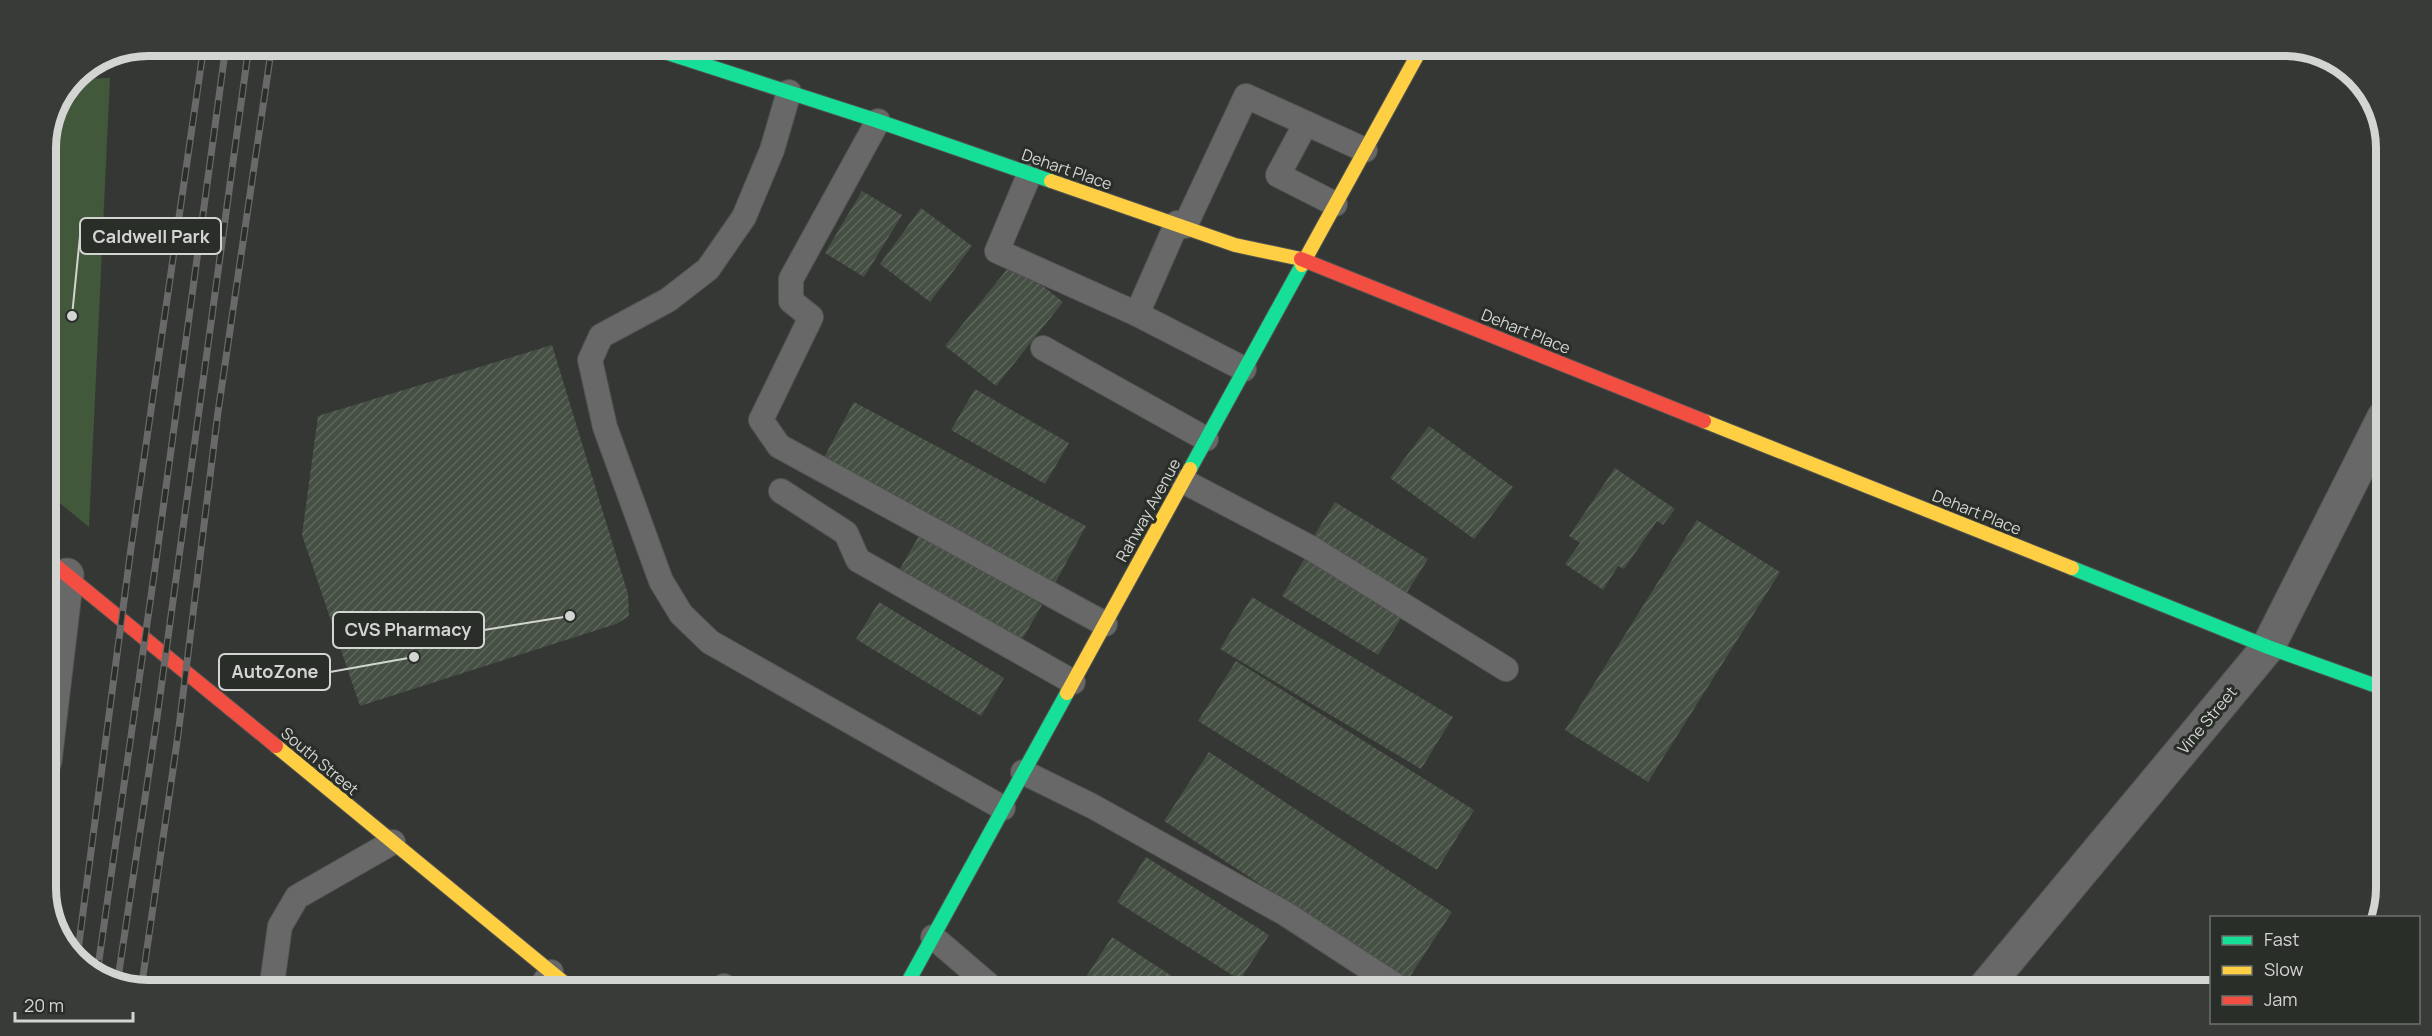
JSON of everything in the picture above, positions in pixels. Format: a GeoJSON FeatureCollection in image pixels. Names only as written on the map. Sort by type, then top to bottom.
{"type":"FeatureCollection","features":[{"type":"Feature","properties":{"kind":"street","name":"Dehart Place"},"geometry":{"type":"LineString","coordinates":[[674,55],[878,121],[1235,245],[1304,260],[2268,647],[2376,686]]}},
{"type":"Feature","properties":{"kind":"street","name":"Rahway Avenue"},"geometry":{"type":"LineString","coordinates":[[909,980],[1417,55]]}},
{"type":"Feature","properties":{"kind":"street","name":"Vine Street"},"geometry":{"type":"LineString","coordinates":[[1991,980],[2268,647],[2376,433]]}},
{"type":"Feature","properties":{"kind":"street","name":"South Street"},"geometry":{"type":"LineString","coordinates":[[56,566],[393,843],[543,980]]}},
{"type":"Feature","properties":{"kind":"lane"},"geometry":{"type":"LineString","coordinates":[[789,92],[772,150],[744,217],[708,269],[668,300],[601,336],[590,360],[605,428],[661,581],[681,614],[710,642],[1003,808]]}},
{"type":"Feature","properties":{"kind":"lane"},"geometry":{"type":"LineString","coordinates":[[1137,314],[1246,96],[1365,150]]}},
{"type":"Feature","properties":{"kind":"lane"},"geometry":{"type":"LineString","coordinates":[[878,121],[791,279],[791,301],[811,317],[761,420],[779,446],[1105,624]]}},
{"type":"Feature","properties":{"kind":"lane"},"geometry":{"type":"LineString","coordinates":[[1306,123],[1278,176],[1335,204]]}},
{"type":"Feature","properties":{"kind":"lane"},"geometry":{"type":"LineString","coordinates":[[1030,173],[997,251],[1137,314],[1244,369]]}},
{"type":"Feature","properties":{"kind":"lane"},"geometry":{"type":"LineString","coordinates":[[1043,348],[1206,439]]}},
{"type":"Feature","properties":{"kind":"lane"},"geometry":{"type":"LineString","coordinates":[[1183,481],[1311,548],[1506,669]]}},
{"type":"Feature","properties":{"kind":"lane"},"geometry":{"type":"LineString","coordinates":[[781,490],[846,533],[858,560],[1073,682]]}},
{"type":"Feature","properties":{"kind":"lane"},"geometry":{"type":"LineString","coordinates":[[1023,772],[1092,806],[1286,914],[1387,980]]}},
{"type":"Feature","properties":{"kind":"lane"},"geometry":{"type":"LineString","coordinates":[[273,980],[280,926],[297,897],[393,843]]}},
{"type":"Feature","properties":{"kind":"lane"},"geometry":{"type":"LineString","coordinates":[[933,937],[983,980]]}},
{"type":"Feature","properties":{"kind":"green space"},"geometry":{"type":"Polygon","coordinates":[[[110,78],[89,527],[56,500],[56,142],[65,107],[86,79],[110,78]]]}},
{"type":"Feature","properties":{"kind":"building"},"geometry":{"type":"Polygon","coordinates":[[[862,191],[902,215],[864,277],[825,253],[862,191]]]}},
{"type":"Feature","properties":{"kind":"building"},"geometry":{"type":"Polygon","coordinates":[[[921,208],[972,246],[930,302],[880,264],[921,208]]]}},
{"type":"Feature","properties":{"kind":"building"},"geometry":{"type":"Polygon","coordinates":[[[1013,262],[1063,302],[996,386],[945,346],[1013,262]]]}},
{"type":"Feature","properties":{"kind":"building"},"geometry":{"type":"Polygon","coordinates":[[[552,345],[628,594],[629,616],[616,624],[360,706],[302,535],[318,416],[552,345]]]}},
{"type":"Feature","properties":{"kind":"building"},"geometry":{"type":"Polygon","coordinates":[[[975,389],[1069,443],[1045,484],[951,430],[975,389]]]}},
{"type":"Feature","properties":{"kind":"building"},"geometry":{"type":"Polygon","coordinates":[[[854,402],[1086,526],[1053,587],[821,463],[854,402]]]}},
{"type":"Feature","properties":{"kind":"building"},"geometry":{"type":"Polygon","coordinates":[[[1429,426],[1513,487],[1474,539],[1390,478],[1429,426]]]}},
{"type":"Feature","properties":{"kind":"building"},"geometry":{"type":"Polygon","coordinates":[[[1615,468],[1675,509],[1663,525],[1657,521],[1624,569],[1618,566],[1603,590],[1565,564],[1580,543],[1569,536],[1615,468]]]}},
{"type":"Feature","properties":{"kind":"building"},"geometry":{"type":"Polygon","coordinates":[[[1335,502],[1428,559],[1404,597],[1312,539],[1335,502]]]}},
{"type":"Feature","properties":{"kind":"building"},"geometry":{"type":"Polygon","coordinates":[[[1697,520],[1780,572],[1648,782],[1565,730],[1697,520]]]}},
{"type":"Feature","properties":{"kind":"building"},"geometry":{"type":"Polygon","coordinates":[[[920,534],[1042,605],[1019,645],[897,574],[920,534]]]}},
{"type":"Feature","properties":{"kind":"building"},"geometry":{"type":"Polygon","coordinates":[[[1308,553],[1405,612],[1378,655],[1282,596],[1308,553]]]}},
{"type":"Feature","properties":{"kind":"building"},"geometry":{"type":"Polygon","coordinates":[[[1252,597],[1453,717],[1421,769],[1220,649],[1252,597]]]}},
{"type":"Feature","properties":{"kind":"building"},"geometry":{"type":"Polygon","coordinates":[[[879,602],[1004,678],[981,716],[856,639],[879,602]]]}},
{"type":"Feature","properties":{"kind":"building"},"geometry":{"type":"Polygon","coordinates":[[[1236,661],[1474,810],[1437,870],[1198,721],[1236,661]]]}},
{"type":"Feature","properties":{"kind":"building"},"geometry":{"type":"Polygon","coordinates":[[[1209,752],[1452,912],[1405,980],[1164,821],[1209,752]]]}},
{"type":"Feature","properties":{"kind":"building"},"geometry":{"type":"Polygon","coordinates":[[[1146,857],[1269,935],[1240,980],[1117,902],[1146,857]]]}},
{"type":"Feature","properties":{"kind":"building"},"geometry":{"type":"Polygon","coordinates":[[[1112,937],[1178,980],[1084,980],[1112,937]]]}},
{"type":"Feature","properties":{"kind":"railway"},"geometry":{"type":"LineString","coordinates":[[78,949],[131,548],[203,55]]}},
{"type":"Feature","properties":{"kind":"railway"},"geometry":{"type":"LineString","coordinates":[[98,965],[225,55]]}},
{"type":"Feature","properties":{"kind":"railway"},"geometry":{"type":"LineString","coordinates":[[119,975],[157,718],[248,55]]}},
{"type":"Feature","properties":{"kind":"railway"},"geometry":{"type":"LineString","coordinates":[[142,980],[178,735],[218,412],[271,55]]}},
{"type":"Feature","properties":{"kind":"traffic: fast"},"geometry":{"type":"LineString","coordinates":[[674,55],[878,121],[1051,181]]}},
{"type":"Feature","properties":{"kind":"traffic: fast"},"geometry":{"type":"LineString","coordinates":[[1190,469],[1302,265]]}},
{"type":"Feature","properties":{"kind":"traffic: fast"},"geometry":{"type":"LineString","coordinates":[[2072,568],[2268,647],[2376,686]]}},
{"type":"Feature","properties":{"kind":"traffic: fast"},"geometry":{"type":"LineString","coordinates":[[909,980],[1067,693]]}},
{"type":"Feature","properties":{"kind":"traffic: slow"},"geometry":{"type":"LineString","coordinates":[[1302,265],[1418,55]]}},
{"type":"Feature","properties":{"kind":"traffic: slow"},"geometry":{"type":"LineString","coordinates":[[1051,181],[1235,245],[1301,259]]}},
{"type":"Feature","properties":{"kind":"traffic: slow"},"geometry":{"type":"LineString","coordinates":[[1704,421],[2072,568]]}},
{"type":"Feature","properties":{"kind":"traffic: slow"},"geometry":{"type":"LineString","coordinates":[[1067,693],[1190,469]]}},
{"type":"Feature","properties":{"kind":"traffic: slow"},"geometry":{"type":"LineString","coordinates":[[276,746],[561,980]]}},
{"type":"Feature","properties":{"kind":"traffic: jam"},"geometry":{"type":"LineString","coordinates":[[1301,259],[1704,421]]}},
{"type":"Feature","properties":{"kind":"traffic: jam"},"geometry":{"type":"LineString","coordinates":[[56,566],[276,746]]}},
{"type":"Feature","properties":{"kind":"place","name":"Caldwell Park"},"geometry":{"type":"Point","coordinates":[72,316]}},
{"type":"Feature","properties":{"kind":"place","name":"CVS Pharmacy"},"geometry":{"type":"Point","coordinates":[570,616]}},
{"type":"Feature","properties":{"kind":"place","name":"AutoZone"},"geometry":{"type":"Point","coordinates":[414,657]}}]}
